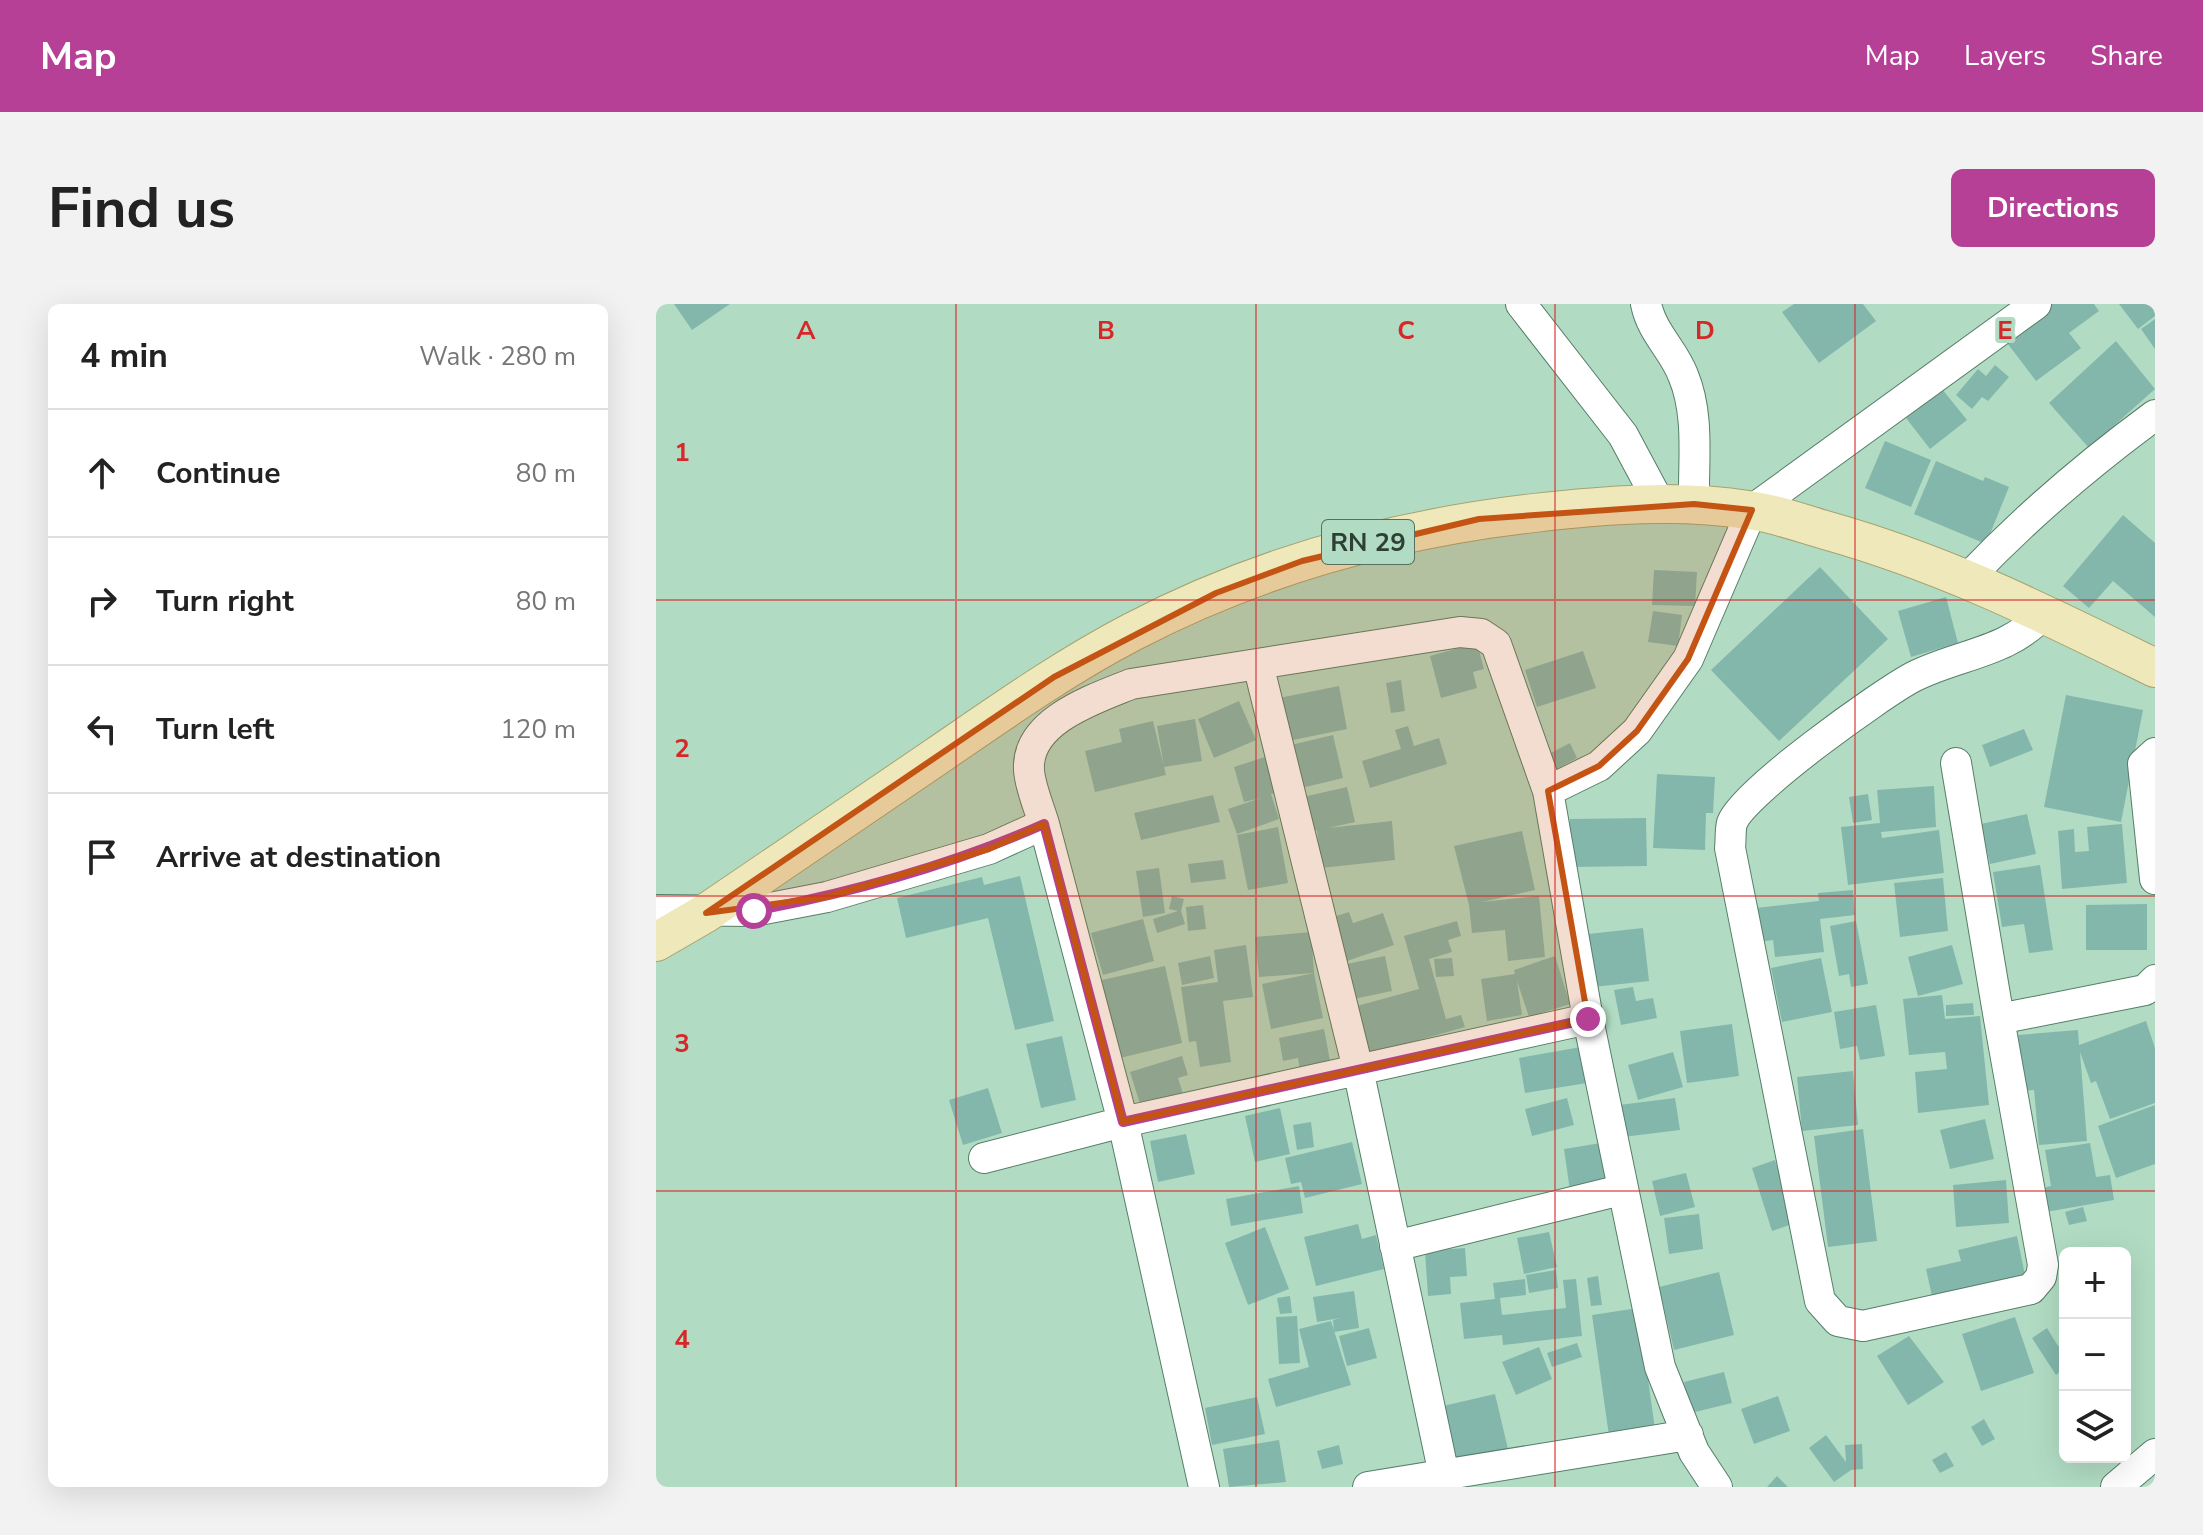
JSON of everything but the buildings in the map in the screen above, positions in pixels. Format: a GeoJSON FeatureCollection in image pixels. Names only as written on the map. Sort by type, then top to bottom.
{"type":"FeatureCollection","features":[{"type":"Feature","properties":{"kind":"main road","name":"RN 29"},"geometry":{"type":"LineString","coordinates":[[656,942],[706,913],[1054,677],[1133,631],[1216,593],[1316,557],[1390,537],[1479,519],[1570,509],[1678,505],[1752,510],[1892,549],[1968,578],[2155,668]]}},
{"type":"Feature","properties":{"kind":"street"},"geometry":{"type":"LineString","coordinates":[[1521,304],[1678,505]]}},
{"type":"Feature","properties":{"kind":"street"},"geometry":{"type":"LineString","coordinates":[[1646,304],[1650,324],[1683,373],[1693,409],[1678,505]]}},
{"type":"Feature","properties":{"kind":"street"},"geometry":{"type":"LineString","coordinates":[[1548,791],[1599,766],[1637,731],[1688,659],[1752,510],[2036,304]]}},
{"type":"Feature","properties":{"kind":"street"},"geometry":{"type":"LineString","coordinates":[[1968,578],[2023,520],[2093,460],[2155,415]]}},
{"type":"Feature","properties":{"kind":"street"},"geometry":{"type":"LineString","coordinates":[[1956,763],[2043,1265],[2041,1277],[2031,1289],[1863,1326],[1838,1321],[1820,1301],[1730,848],[1732,822],[1749,800],[1863,707],[1916,676],[2009,642],[2029,630],[2044,613]]}},
{"type":"Feature","properties":{"kind":"street"},"geometry":{"type":"LineString","coordinates":[[1204,1487],[1123,1122],[1029,773],[1029,753],[1044,730],[1091,700],[1131,684],[1460,632],[1481,634],[1496,644],[1548,791],[1621,1190],[1660,1367],[1688,1435],[1717,1487]]}},
{"type":"Feature","properties":{"kind":"street"},"geometry":{"type":"LineString","coordinates":[[1258,664],[1358,1069],[1444,1475]]}},
{"type":"Feature","properties":{"kind":"street"},"geometry":{"type":"LineString","coordinates":[[2155,753],[2143,764],[2155,879]]}},
{"type":"Feature","properties":{"kind":"street"},"geometry":{"type":"LineString","coordinates":[[656,910],[706,913],[754,911],[827,897],[989,849],[1044,824]]}},
{"type":"Feature","properties":{"kind":"street"},"geometry":{"type":"LineString","coordinates":[[1999,1019],[2145,990],[2155,980]]}},
{"type":"Feature","properties":{"kind":"street"},"geometry":{"type":"LineString","coordinates":[[984,1158],[1123,1122],[1588,1019]]}},
{"type":"Feature","properties":{"kind":"street"},"geometry":{"type":"LineString","coordinates":[[1395,1246],[1621,1190]]}},
{"type":"Feature","properties":{"kind":"street"},"geometry":{"type":"LineString","coordinates":[[1368,1487],[1688,1435]]}},
{"type":"Feature","properties":{"kind":"street"},"geometry":{"type":"LineString","coordinates":[[2116,1487],[2155,1454]]}},
{"type":"Feature","properties":{"kind":"highlighted area"},"geometry":{"type":"Polygon","coordinates":[[[1694,504],[1752,510],[1688,659],[1637,731],[1599,766],[1548,791],[1588,1019],[1123,1122],[1044,824],[989,849],[827,897],[706,913],[1054,677],[1216,593],[1302,561],[1479,519],[1694,504]]]}},
{"type":"Feature","properties":{"kind":"route"},"geometry":{"type":"LineString","coordinates":[[754,911],[827,897],[989,849],[1044,824],[1123,1122],[1588,1019]]}}]}
